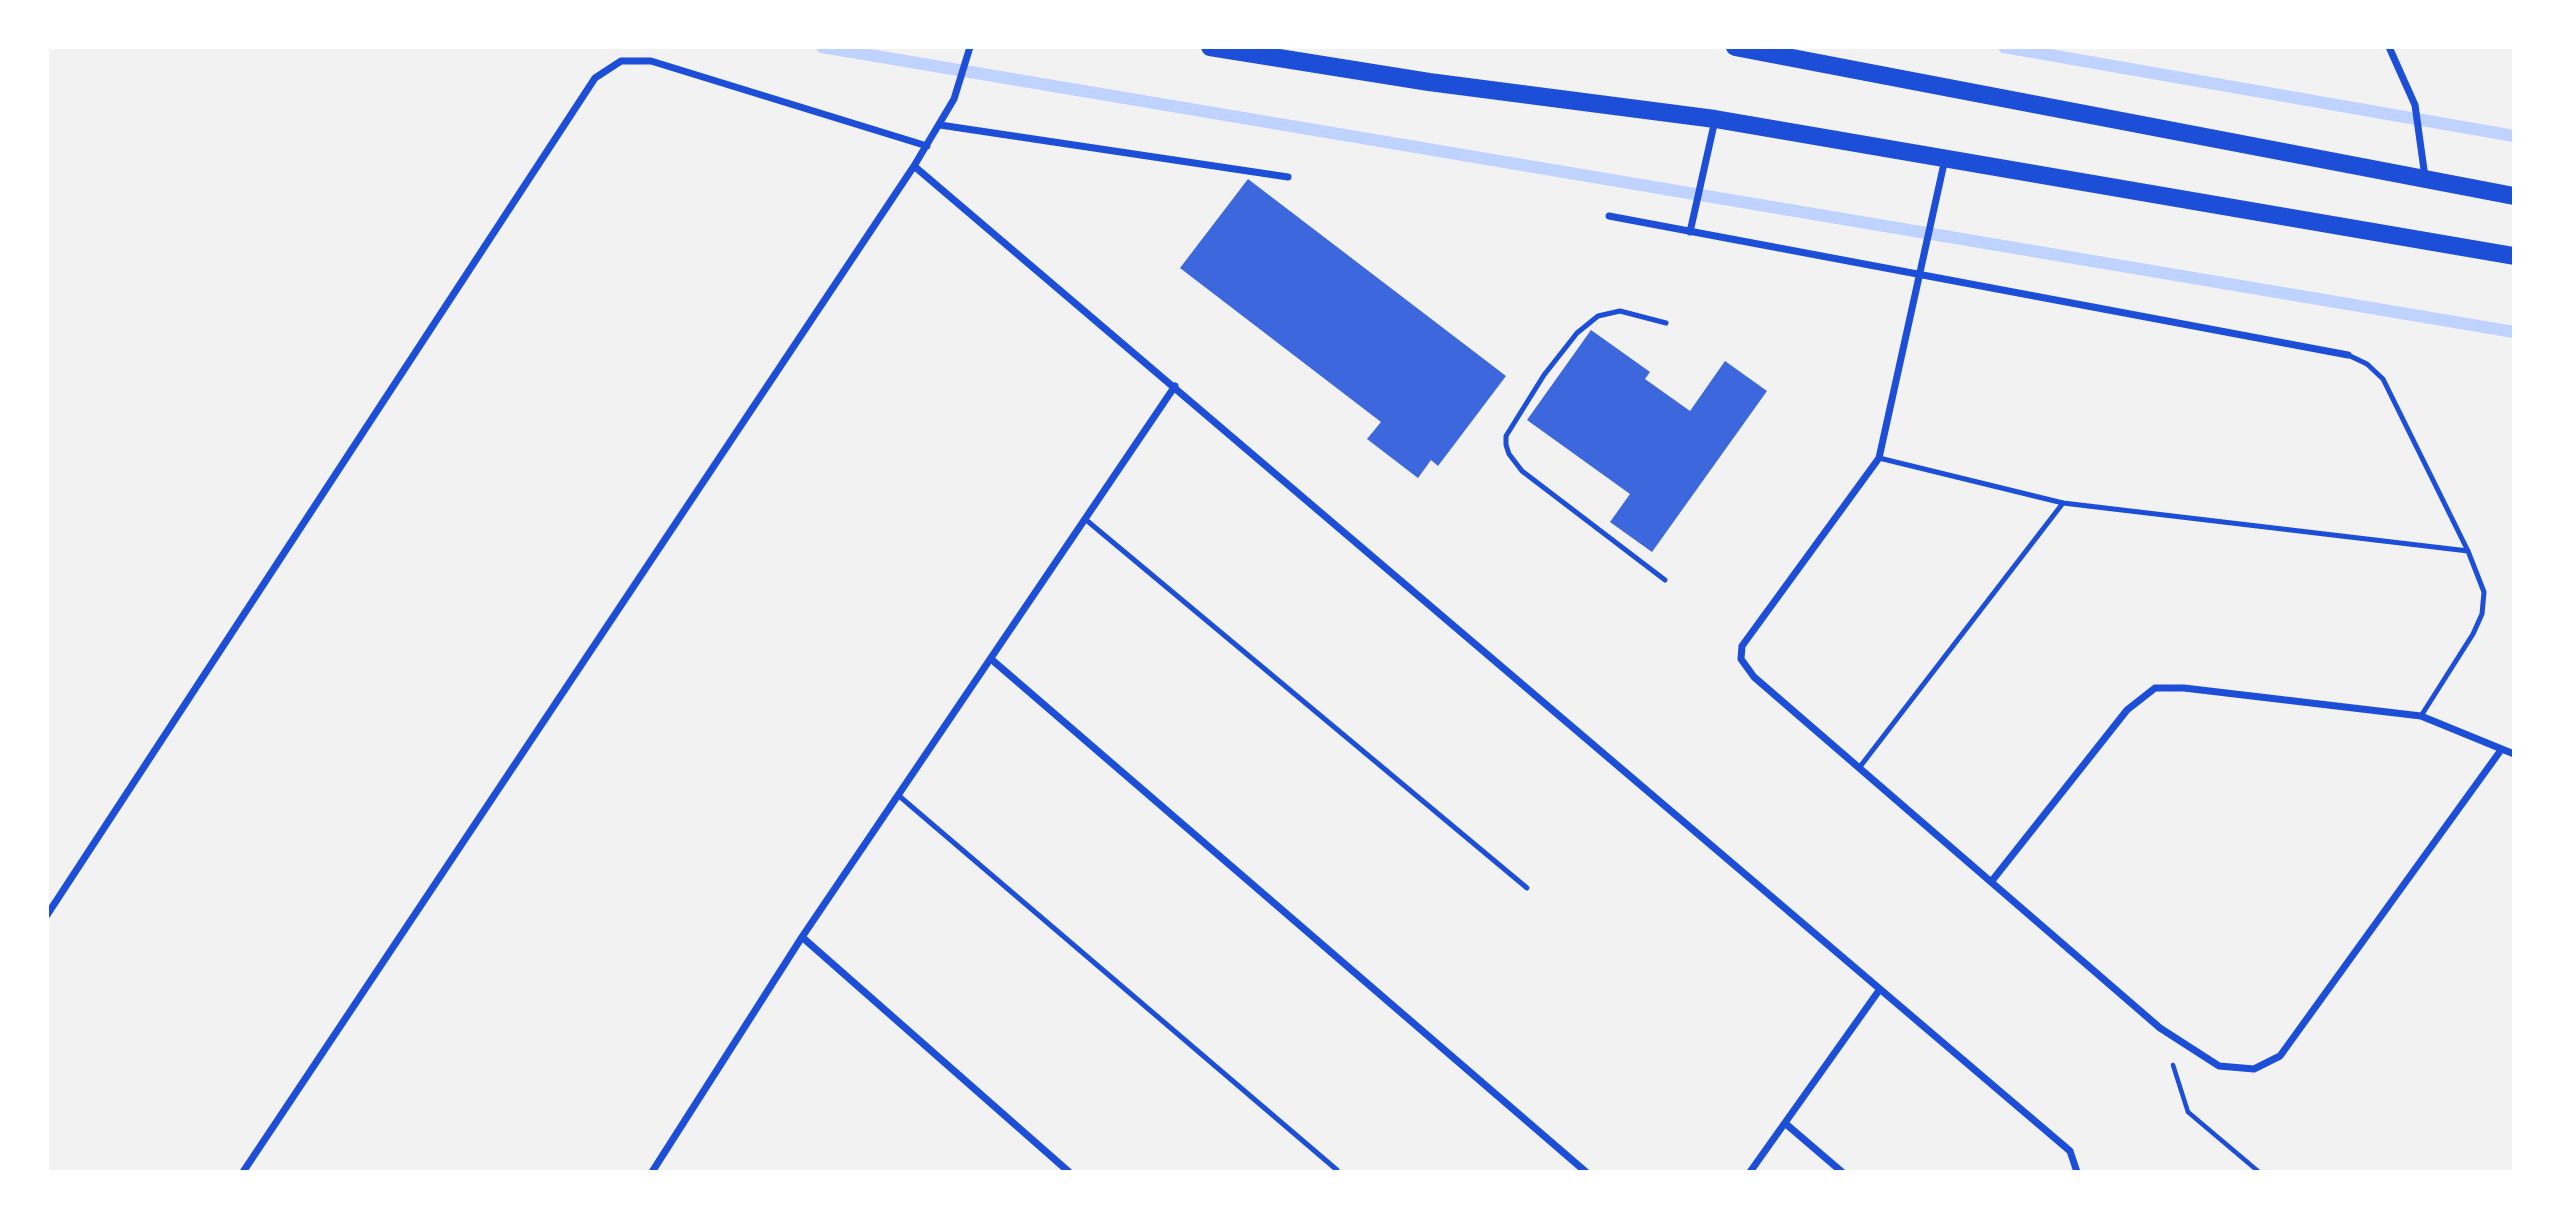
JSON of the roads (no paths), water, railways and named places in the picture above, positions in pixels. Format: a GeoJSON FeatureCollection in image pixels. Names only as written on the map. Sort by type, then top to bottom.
{"type":"FeatureCollection","features":[{"type":"Feature","properties":{"kind":"main road"},"geometry":{"type":"LineString","coordinates":[[1210,47],[1429,82],[1715,119],[2514,256]]}},
{"type":"Feature","properties":{"kind":"main road"},"geometry":{"type":"LineString","coordinates":[[1734,47],[2514,196]]}},
{"type":"Feature","properties":{"kind":"street"},"geometry":{"type":"LineString","coordinates":[[243,1172],[927,146],[954,99],[970,47]]}},
{"type":"Feature","properties":{"kind":"street"},"geometry":{"type":"LineString","coordinates":[[2389,47],[2415,105],[2426,180]]}},
{"type":"Feature","properties":{"kind":"street"},"geometry":{"type":"LineString","coordinates":[[47,915],[595,78],[621,61],[651,61],[927,146]]}},
{"type":"Feature","properties":{"kind":"street"},"geometry":{"type":"LineString","coordinates":[[1690,232],[1715,119]]}},
{"type":"Feature","properties":{"kind":"street"},"geometry":{"type":"LineString","coordinates":[[940,125],[1288,177]]}},
{"type":"Feature","properties":{"kind":"street"},"geometry":{"type":"LineString","coordinates":[[1945,158],[1879,458],[1742,646],[1741,659],[1754,677],[2160,1028],[2219,1066],[2254,1069],[2280,1056],[2501,750]]}},
{"type":"Feature","properties":{"kind":"street"},"geometry":{"type":"LineString","coordinates":[[914,166],[2070,1151],[2077,1172]]}},
{"type":"Feature","properties":{"kind":"street"},"geometry":{"type":"LineString","coordinates":[[1609,216],[2348,355]]}},
{"type":"Feature","properties":{"kind":"street"},"geometry":{"type":"LineString","coordinates":[[652,1172],[802,937],[1175,386]]}},
{"type":"Feature","properties":{"kind":"street"},"geometry":{"type":"LineString","coordinates":[[991,659],[1586,1172]]}},
{"type":"Feature","properties":{"kind":"street"},"geometry":{"type":"LineString","coordinates":[[1991,882],[2127,710],[2155,688],[2184,688],[2421,716],[2514,754]]}},
{"type":"Feature","properties":{"kind":"street"},"geometry":{"type":"LineString","coordinates":[[802,937],[1069,1172]]}},
{"type":"Feature","properties":{"kind":"street"},"geometry":{"type":"LineString","coordinates":[[1750,1172],[1786,1125],[1880,989]]}},
{"type":"Feature","properties":{"kind":"street"},"geometry":{"type":"LineString","coordinates":[[1786,1125],[1842,1172]]}},
{"type":"Feature","properties":{"kind":"lane"},"geometry":{"type":"LineString","coordinates":[[1665,580],[1522,471],[1509,454],[1506,436],[1544,375],[1577,333],[1598,316],[1620,311],[1666,323]]}},
{"type":"Feature","properties":{"kind":"lane"},"geometry":{"type":"LineString","coordinates":[[2348,355],[2367,364],[2383,379],[2468,551],[2484,593],[2482,614],[2473,634],[2421,716]]}},
{"type":"Feature","properties":{"kind":"lane"},"geometry":{"type":"LineString","coordinates":[[1879,458],[2063,503],[2468,551]]}},
{"type":"Feature","properties":{"kind":"lane"},"geometry":{"type":"LineString","coordinates":[[1859,768],[2063,503]]}},
{"type":"Feature","properties":{"kind":"lane"},"geometry":{"type":"LineString","coordinates":[[1085,519],[1527,888]]}},
{"type":"Feature","properties":{"kind":"lane"},"geometry":{"type":"LineString","coordinates":[[898,795],[1337,1170]]}},
{"type":"Feature","properties":{"kind":"waterway"},"geometry":{"type":"LineString","coordinates":[[822,47],[2514,332]]}},
{"type":"Feature","properties":{"kind":"waterway"},"geometry":{"type":"LineString","coordinates":[[2004,47],[2514,136]]}}]}
